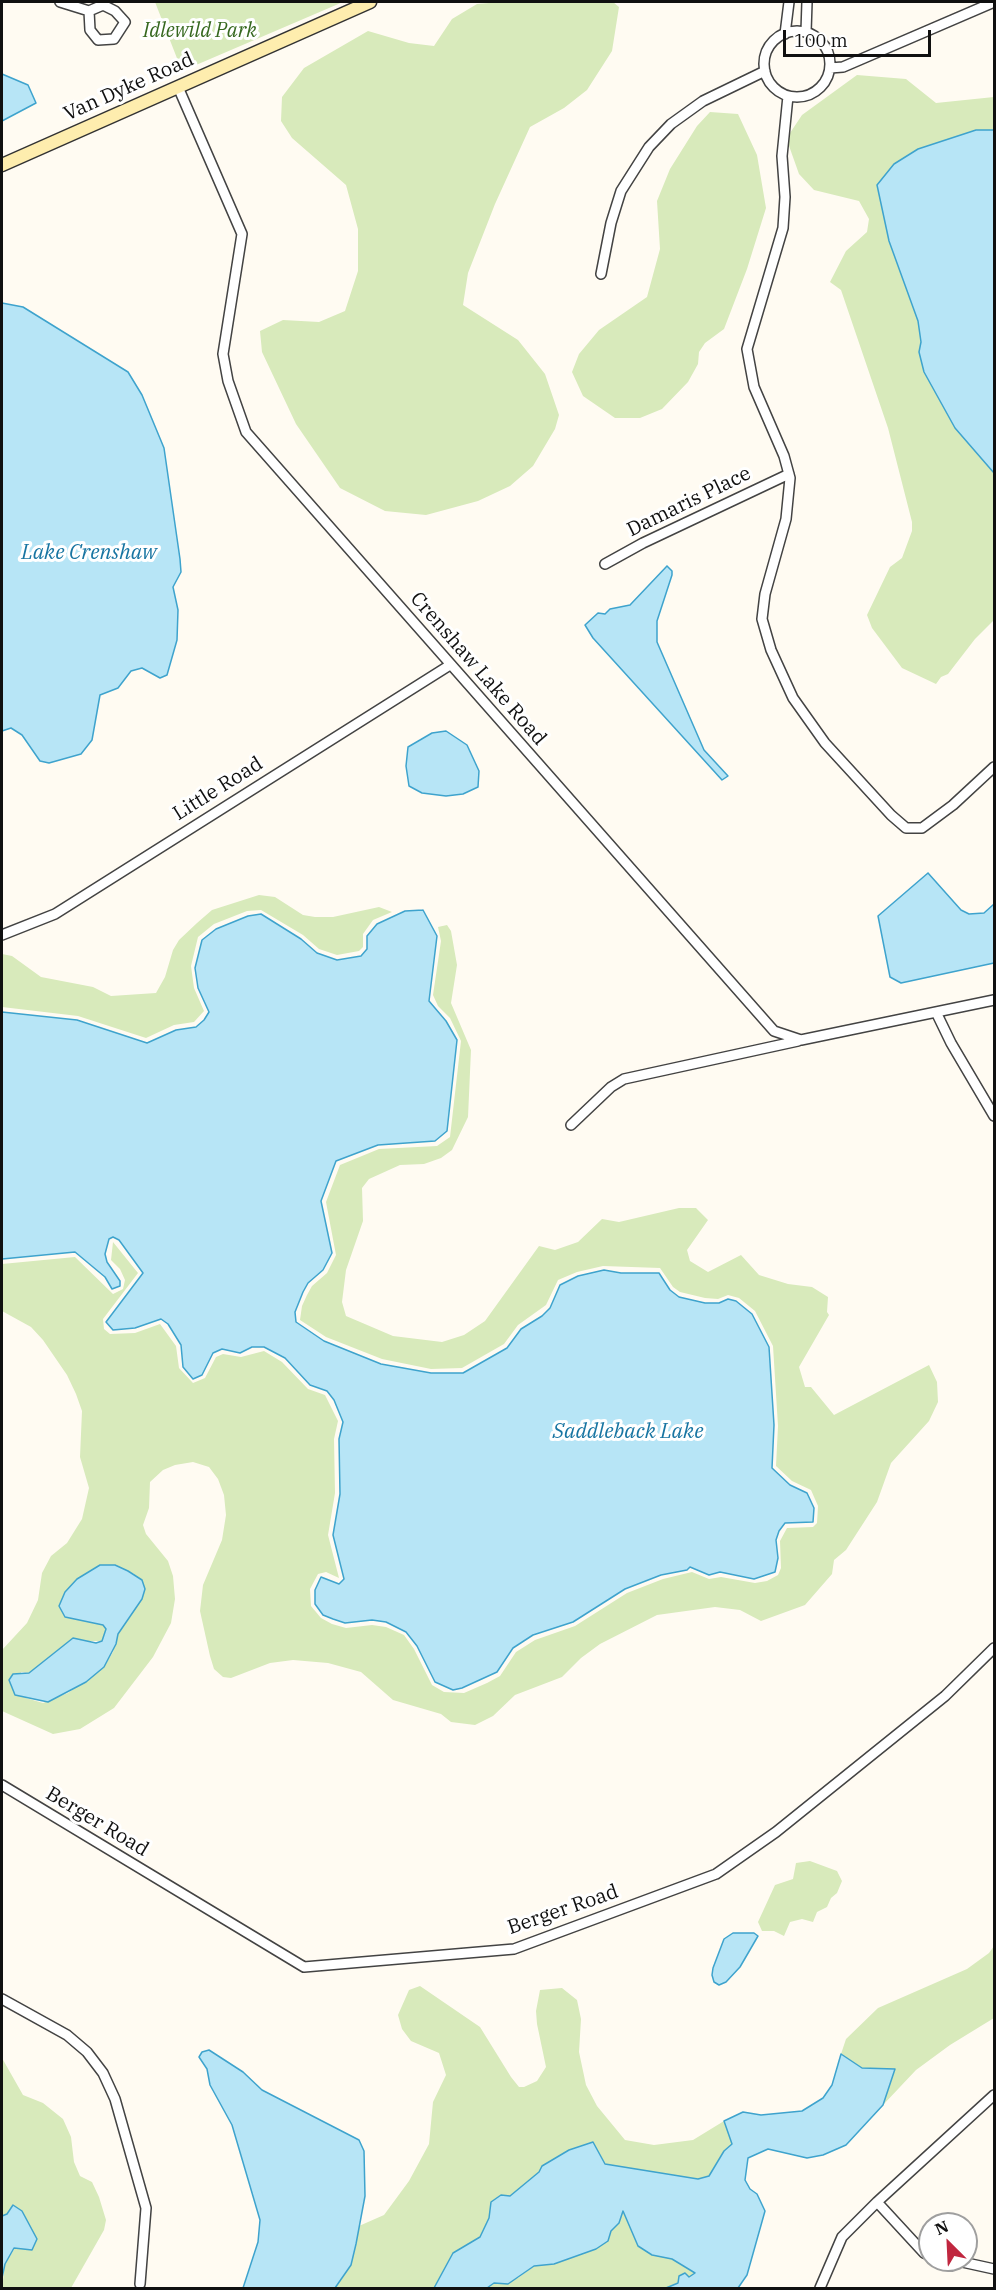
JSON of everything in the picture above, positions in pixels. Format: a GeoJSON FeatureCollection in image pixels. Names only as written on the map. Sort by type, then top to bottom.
{"type":"FeatureCollection","features":[{"type":"Feature","properties":{"kind":"street"},"geometry":{"type":"LineString","coordinates":[[60,2],[89,11]]}},
{"type":"Feature","properties":{"kind":"street","name":"Van Dyke Road"},"geometry":{"type":"LineString","coordinates":[[2,165],[370,2]]}},
{"type":"Feature","properties":{"kind":"street"},"geometry":{"type":"LineString","coordinates":[[785,34],[789,2]]}},
{"type":"Feature","properties":{"kind":"street"},"geometry":{"type":"LineString","coordinates":[[806,32],[807,2]]}},
{"type":"Feature","properties":{"kind":"street"},"geometry":{"type":"LineString","coordinates":[[830,68],[843,67],[994,2]]}},
{"type":"Feature","properties":{"kind":"street"},"geometry":{"type":"LineString","coordinates":[[806,32],[814,36],[827,49],[830,68],[820,88],[799,97],[788,96],[773,86],[765,71],[764,62],[771,45],[785,34],[806,32]]}},
{"type":"Feature","properties":{"kind":"street"},"geometry":{"type":"LineString","coordinates":[[601,274],[611,223],[621,191],[649,147],[671,123],[703,101],[765,71]]}},
{"type":"Feature","properties":{"kind":"street","name":"Crenshaw Lake Road"},"geometry":{"type":"LineString","coordinates":[[178,87],[242,234],[223,354],[228,381],[246,432],[774,1031],[801,1040]]}},
{"type":"Feature","properties":{"kind":"street"},"geometry":{"type":"LineString","coordinates":[[788,96],[782,156],[785,197],[783,228],[747,349],[754,387],[784,456],[789,474],[786,519],[765,594],[762,619],[771,650],[793,698],[825,743],[891,815],[906,828],[922,828],[953,805],[994,767]]}},
{"type":"Feature","properties":{"kind":"street","name":"Damaris Place"},"geometry":{"type":"LineString","coordinates":[[605,564],[643,543],[789,474]]}},
{"type":"Feature","properties":{"kind":"street","name":"Little Road"},"geometry":{"type":"LineString","coordinates":[[2,935],[55,914],[450,665]]}},
{"type":"Feature","properties":{"kind":"street"},"geometry":{"type":"LineString","coordinates":[[572,1125],[611,1087],[624,1079],[994,1000]]}},
{"type":"Feature","properties":{"kind":"street"},"geometry":{"type":"LineString","coordinates":[[936,1012],[951,1043],[994,1116]]}},
{"type":"Feature","properties":{"kind":"street","name":"Berger Road"},"geometry":{"type":"LineString","coordinates":[[2,1785],[304,1967],[514,1949],[716,1874],[776,1832],[936,1702],[994,1648]]}},
{"type":"Feature","properties":{"kind":"street"},"geometry":{"type":"LineString","coordinates":[[2,1999],[67,2035],[87,2052],[107,2082],[115,2099],[146,2208],[140,2284]]}},
{"type":"Feature","properties":{"kind":"street"},"geometry":{"type":"LineString","coordinates":[[820,2289],[842,2237],[877,2202],[994,2096]]}},
{"type":"Feature","properties":{"kind":"street"},"geometry":{"type":"LineString","coordinates":[[877,2202],[918,2246]]}},
{"type":"Feature","properties":{"kind":"street"},"geometry":{"type":"LineString","coordinates":[[978,2266],[994,2270]]}},
{"type":"Feature","properties":{"kind":"green space","name":"Idlewild Park"},"geometry":{"type":"Polygon","coordinates":[[[155,2],[343,2],[182,71],[155,2]]]}},
{"type":"Feature","properties":{"kind":"green space"},"geometry":{"type":"Polygon","coordinates":[[[613,2],[619,7],[612,51],[587,90],[564,108],[530,127],[495,204],[468,273],[463,305],[518,340],[545,374],[559,415],[555,429],[533,466],[510,486],[478,501],[426,515],[385,511],[340,488],[296,424],[262,352],[260,331],[283,320],[319,322],[345,311],[358,271],[358,229],[346,185],[292,138],[281,121],[282,97],[304,68],[368,31],[409,43],[434,46],[452,19],[477,4],[613,2]]]}},
{"type":"Feature","properties":{"kind":"green space"},"geometry":{"type":"Polygon","coordinates":[[[857,75],[906,79],[936,103],[994,97],[994,130],[976,130],[877,185],[889,241],[918,321],[921,342],[919,352],[924,372],[955,428],[994,473],[994,620],[975,639],[948,674],[941,677],[936,684],[902,668],[872,628],[867,615],[890,567],[902,558],[912,531],[912,522],[888,428],[841,290],[830,282],[846,251],[867,232],[869,219],[859,201],[814,190],[799,174],[788,143],[790,133],[802,115],[857,75]]]}},
{"type":"Feature","properties":{"kind":"green space"},"geometry":{"type":"Polygon","coordinates":[[[710,112],[738,114],[757,155],[766,208],[747,269],[724,329],[705,343],[699,352],[698,364],[688,382],[662,409],[640,418],[615,418],[583,396],[572,372],[579,354],[599,330],[647,297],[660,249],[657,201],[670,169],[697,126],[710,112]]]}},
{"type":"Feature","properties":{"kind":"green space"},"geometry":{"type":"Polygon","coordinates":[[[259,895],[275,897],[303,915],[315,917],[333,917],[379,907],[392,912],[373,920],[363,934],[363,947],[359,951],[337,955],[319,949],[303,935],[261,910],[247,911],[214,924],[198,937],[191,966],[194,988],[204,1011],[194,1022],[174,1025],[146,1038],[78,1016],[2,1007],[2,954],[12,956],[41,977],[93,987],[111,996],[156,993],[165,977],[173,950],[179,940],[212,910],[259,895]]]}},
{"type":"Feature","properties":{"kind":"green space"},"geometry":{"type":"Polygon","coordinates":[[[447,925],[451,931],[457,965],[451,1003],[471,1050],[468,1117],[452,1150],[441,1158],[424,1164],[400,1165],[369,1179],[362,1188],[363,1221],[346,1270],[342,1302],[346,1316],[393,1336],[442,1342],[464,1335],[485,1321],[539,1246],[555,1250],[578,1242],[602,1219],[619,1222],[679,1208],[696,1208],[708,1220],[687,1250],[690,1261],[708,1272],[741,1255],[759,1275],[788,1284],[812,1287],[828,1297],[827,1312],[829,1315],[799,1367],[805,1387],[811,1387],[834,1415],[929,1365],[937,1382],[938,1402],[929,1421],[891,1463],[877,1502],[846,1550],[834,1560],[832,1574],[805,1605],[761,1621],[740,1610],[715,1607],[657,1615],[600,1644],[581,1658],[562,1677],[515,1695],[493,1716],[475,1725],[451,1722],[441,1714],[393,1700],[361,1672],[328,1663],[293,1660],[270,1663],[231,1678],[223,1677],[214,1669],[200,1611],[203,1585],[222,1540],[226,1515],[224,1495],[218,1479],[209,1467],[193,1462],[175,1465],[163,1470],[150,1482],[149,1508],[143,1525],[146,1534],[168,1561],[173,1576],[175,1599],[171,1623],[153,1657],[114,1708],[80,1729],[53,1734],[2,1711],[2,1650],[27,1623],[38,1600],[42,1573],[51,1556],[67,1543],[82,1519],[89,1488],[80,1457],[82,1411],[76,1394],[67,1375],[43,1340],[31,1327],[2,1311],[2,1264],[75,1257],[113,1294],[123,1289],[125,1280],[120,1269],[111,1260],[113,1242],[138,1273],[103,1319],[104,1329],[110,1334],[135,1333],[160,1324],[176,1346],[179,1368],[193,1383],[205,1378],[216,1357],[223,1354],[241,1357],[264,1351],[282,1362],[308,1389],[325,1395],[338,1421],[334,1439],[335,1493],[328,1535],[339,1578],[326,1572],[318,1574],[310,1589],[311,1606],[321,1618],[332,1624],[346,1628],[372,1625],[386,1627],[404,1635],[414,1649],[432,1685],[444,1692],[464,1693],[487,1683],[500,1676],[516,1652],[535,1640],[575,1626],[627,1593],[663,1579],[692,1572],[709,1579],[721,1577],[755,1583],[767,1581],[778,1575],[781,1568],[780,1541],[787,1528],[813,1527],[817,1523],[818,1506],[811,1490],[792,1481],[776,1466],[778,1426],[773,1346],[755,1311],[739,1298],[728,1295],[718,1299],[705,1298],[680,1292],[673,1287],[660,1268],[603,1266],[577,1272],[558,1280],[546,1305],[518,1325],[504,1344],[462,1368],[431,1369],[382,1359],[326,1337],[300,1320],[302,1306],[307,1295],[312,1286],[327,1273],[336,1255],[326,1202],[340,1165],[379,1149],[437,1146],[450,1137],[461,1041],[450,1018],[438,1006],[433,995],[441,941],[438,927],[447,925]],[[101,1565],[77,1579],[59,1605],[65,1617],[103,1625],[106,1629],[102,1641],[69,1641],[29,1673],[21,1672],[26,1698],[43,1703],[68,1693],[104,1667],[113,1652],[118,1634],[130,1616],[134,1574],[115,1565],[101,1565]]]}},
{"type":"Feature","properties":{"kind":"green space"},"geometry":{"type":"Polygon","coordinates":[[[810,1861],[837,1871],[842,1881],[837,1893],[831,1898],[827,1907],[817,1912],[813,1922],[802,1919],[790,1922],[784,1936],[774,1931],[762,1931],[758,1922],[775,1885],[793,1879],[796,1863],[810,1861]]]}},
{"type":"Feature","properties":{"kind":"green space"},"geometry":{"type":"Polygon","coordinates":[[[994,1946],[994,2018],[950,2045],[916,2070],[883,2105],[895,2069],[862,2068],[841,2054],[846,2039],[878,2008],[967,1969],[989,1953],[994,1946]]]}},
{"type":"Feature","properties":{"kind":"green space"},"geometry":{"type":"Polygon","coordinates":[[[420,1986],[480,2027],[519,2087],[537,2081],[546,2067],[537,2024],[536,2011],[540,1990],[562,1988],[577,2000],[581,2019],[579,2052],[586,2085],[597,2106],[625,2140],[654,2145],[693,2140],[724,2121],[732,2144],[724,2151],[709,2176],[698,2179],[605,2164],[593,2142],[569,2150],[542,2166],[539,2172],[510,2196],[501,2195],[492,2202],[489,2218],[480,2237],[453,2253],[434,2288],[335,2288],[351,2265],[359,2226],[384,2215],[409,2181],[429,2144],[433,2102],[446,2075],[439,2053],[411,2041],[402,2029],[398,2015],[409,1990],[420,1986]]]}},
{"type":"Feature","properties":{"kind":"green space"},"geometry":{"type":"Polygon","coordinates":[[[2,2058],[23,2095],[43,2103],[63,2119],[71,2137],[74,2162],[80,2176],[92,2182],[106,2220],[104,2230],[71,2288],[2,2288],[5,2264],[15,2248],[22,2211],[13,2205],[7,2214],[2,2216],[2,2058]]]}},
{"type":"Feature","properties":{"kind":"green space"},"geometry":{"type":"Polygon","coordinates":[[[623,2210],[631,2227],[652,2255],[672,2259],[696,2274],[666,2288],[487,2288],[494,2283],[518,2278],[534,2266],[554,2264],[608,2241],[611,2231],[619,2223],[623,2210]]]}},
{"type":"Feature","properties":{"kind":"water"},"geometry":{"type":"Polygon","coordinates":[[[2,74],[28,85],[36,103],[2,121],[2,74]]]}},
{"type":"Feature","properties":{"kind":"water"},"geometry":{"type":"Polygon","coordinates":[[[976,130],[994,130],[994,473],[955,428],[924,372],[919,352],[921,342],[918,321],[889,241],[877,185],[894,164],[918,149],[976,130]]]}},
{"type":"Feature","properties":{"kind":"water","name":"Lake Crenshaw"},"geometry":{"type":"Polygon","coordinates":[[[2,303],[23,307],[128,372],[142,395],[164,448],[180,559],[181,572],[173,587],[178,610],[177,640],[167,675],[160,678],[142,668],[131,671],[118,688],[100,695],[92,740],[81,754],[49,763],[40,761],[22,735],[11,728],[2,731],[2,303]]]}},
{"type":"Feature","properties":{"kind":"water"},"geometry":{"type":"Polygon","coordinates":[[[667,566],[672,571],[672,575],[657,621],[657,642],[704,750],[728,776],[722,780],[593,638],[585,625],[598,613],[605,614],[610,609],[630,605],[667,566]]]}},
{"type":"Feature","properties":{"kind":"water"},"geometry":{"type":"Polygon","coordinates":[[[446,731],[467,745],[479,771],[478,787],[463,794],[446,796],[422,793],[409,786],[406,766],[408,747],[432,733],[446,731]]]}},
{"type":"Feature","properties":{"kind":"water"},"geometry":{"type":"Polygon","coordinates":[[[928,873],[961,910],[969,914],[984,913],[994,904],[994,963],[901,983],[890,977],[878,916],[928,873]]]}},
{"type":"Feature","properties":{"kind":"water","name":"Saddleback Lake"},"geometry":{"type":"Polygon","coordinates":[[[423,910],[437,936],[429,1001],[446,1021],[457,1040],[447,1131],[435,1141],[378,1145],[336,1161],[321,1201],[332,1253],[323,1270],[308,1283],[303,1292],[295,1312],[296,1322],[324,1341],[381,1364],[431,1373],[463,1373],[507,1348],[521,1329],[550,1308],[560,1285],[578,1276],[604,1270],[621,1273],[659,1273],[670,1290],[679,1297],[705,1303],[719,1303],[728,1299],[736,1301],[752,1314],[769,1347],[774,1425],[772,1468],[790,1485],[807,1493],[814,1508],[813,1522],[785,1523],[779,1531],[776,1540],[778,1558],[775,1572],[754,1579],[720,1572],[709,1575],[690,1567],[687,1570],[661,1575],[625,1589],[573,1622],[533,1635],[513,1648],[497,1672],[453,1690],[435,1682],[417,1646],[406,1632],[386,1622],[372,1620],[345,1623],[323,1615],[315,1604],[315,1590],[321,1577],[339,1584],[344,1579],[333,1535],[340,1494],[339,1439],[343,1422],[334,1400],[327,1391],[310,1385],[285,1358],[264,1347],[252,1347],[240,1353],[222,1349],[213,1353],[202,1375],[193,1379],[183,1367],[181,1345],[168,1324],[161,1319],[135,1328],[113,1330],[106,1322],[143,1273],[119,1240],[113,1237],[109,1239],[105,1254],[107,1262],[120,1281],[120,1286],[112,1289],[105,1277],[75,1252],[2,1259],[2,1012],[77,1020],[147,1043],[176,1030],[196,1027],[209,1012],[198,988],[195,968],[202,940],[216,929],[248,916],[261,914],[301,939],[317,953],[337,960],[361,956],[367,949],[367,936],[377,924],[405,911],[423,910]]]}},
{"type":"Feature","properties":{"kind":"water"},"geometry":{"type":"Polygon","coordinates":[[[100,1565],[115,1565],[128,1571],[142,1580],[145,1589],[142,1599],[118,1634],[116,1644],[104,1667],[86,1682],[48,1702],[15,1695],[9,1680],[13,1674],[29,1673],[73,1638],[96,1643],[102,1641],[106,1629],[103,1625],[65,1617],[59,1606],[65,1592],[77,1579],[100,1565]]]}},
{"type":"Feature","properties":{"kind":"water"},"geometry":{"type":"Polygon","coordinates":[[[733,1933],[754,1933],[758,1936],[740,1967],[726,1982],[719,1985],[714,1982],[713,1968],[724,1939],[733,1933]]]}},
{"type":"Feature","properties":{"kind":"water"},"geometry":{"type":"Polygon","coordinates":[[[209,2050],[243,2072],[262,2090],[359,2140],[364,2151],[365,2196],[351,2265],[335,2288],[243,2288],[258,2242],[260,2220],[232,2125],[210,2085],[207,2069],[199,2057],[202,2052],[209,2050]]]}},
{"type":"Feature","properties":{"kind":"water"},"geometry":{"type":"Polygon","coordinates":[[[841,2054],[862,2068],[895,2069],[883,2105],[846,2145],[823,2155],[807,2158],[768,2149],[748,2158],[745,2180],[750,2189],[757,2194],[765,2211],[747,2275],[738,2288],[666,2288],[678,2283],[679,2276],[685,2273],[689,2277],[695,2273],[672,2259],[652,2255],[638,2246],[623,2211],[608,2241],[596,2249],[554,2264],[534,2266],[508,2284],[494,2283],[487,2288],[434,2288],[453,2253],[480,2237],[489,2218],[491,2202],[501,2195],[510,2196],[539,2172],[542,2166],[569,2150],[593,2142],[605,2164],[698,2179],[709,2176],[724,2151],[732,2144],[724,2121],[743,2112],[761,2115],[802,2111],[823,2098],[832,2085],[841,2054]]]}},
{"type":"Feature","properties":{"kind":"water"},"geometry":{"type":"Polygon","coordinates":[[[13,2205],[22,2211],[37,2239],[32,2250],[14,2248],[5,2264],[2,2278],[2,2216],[7,2214],[13,2205]]]}}]}
